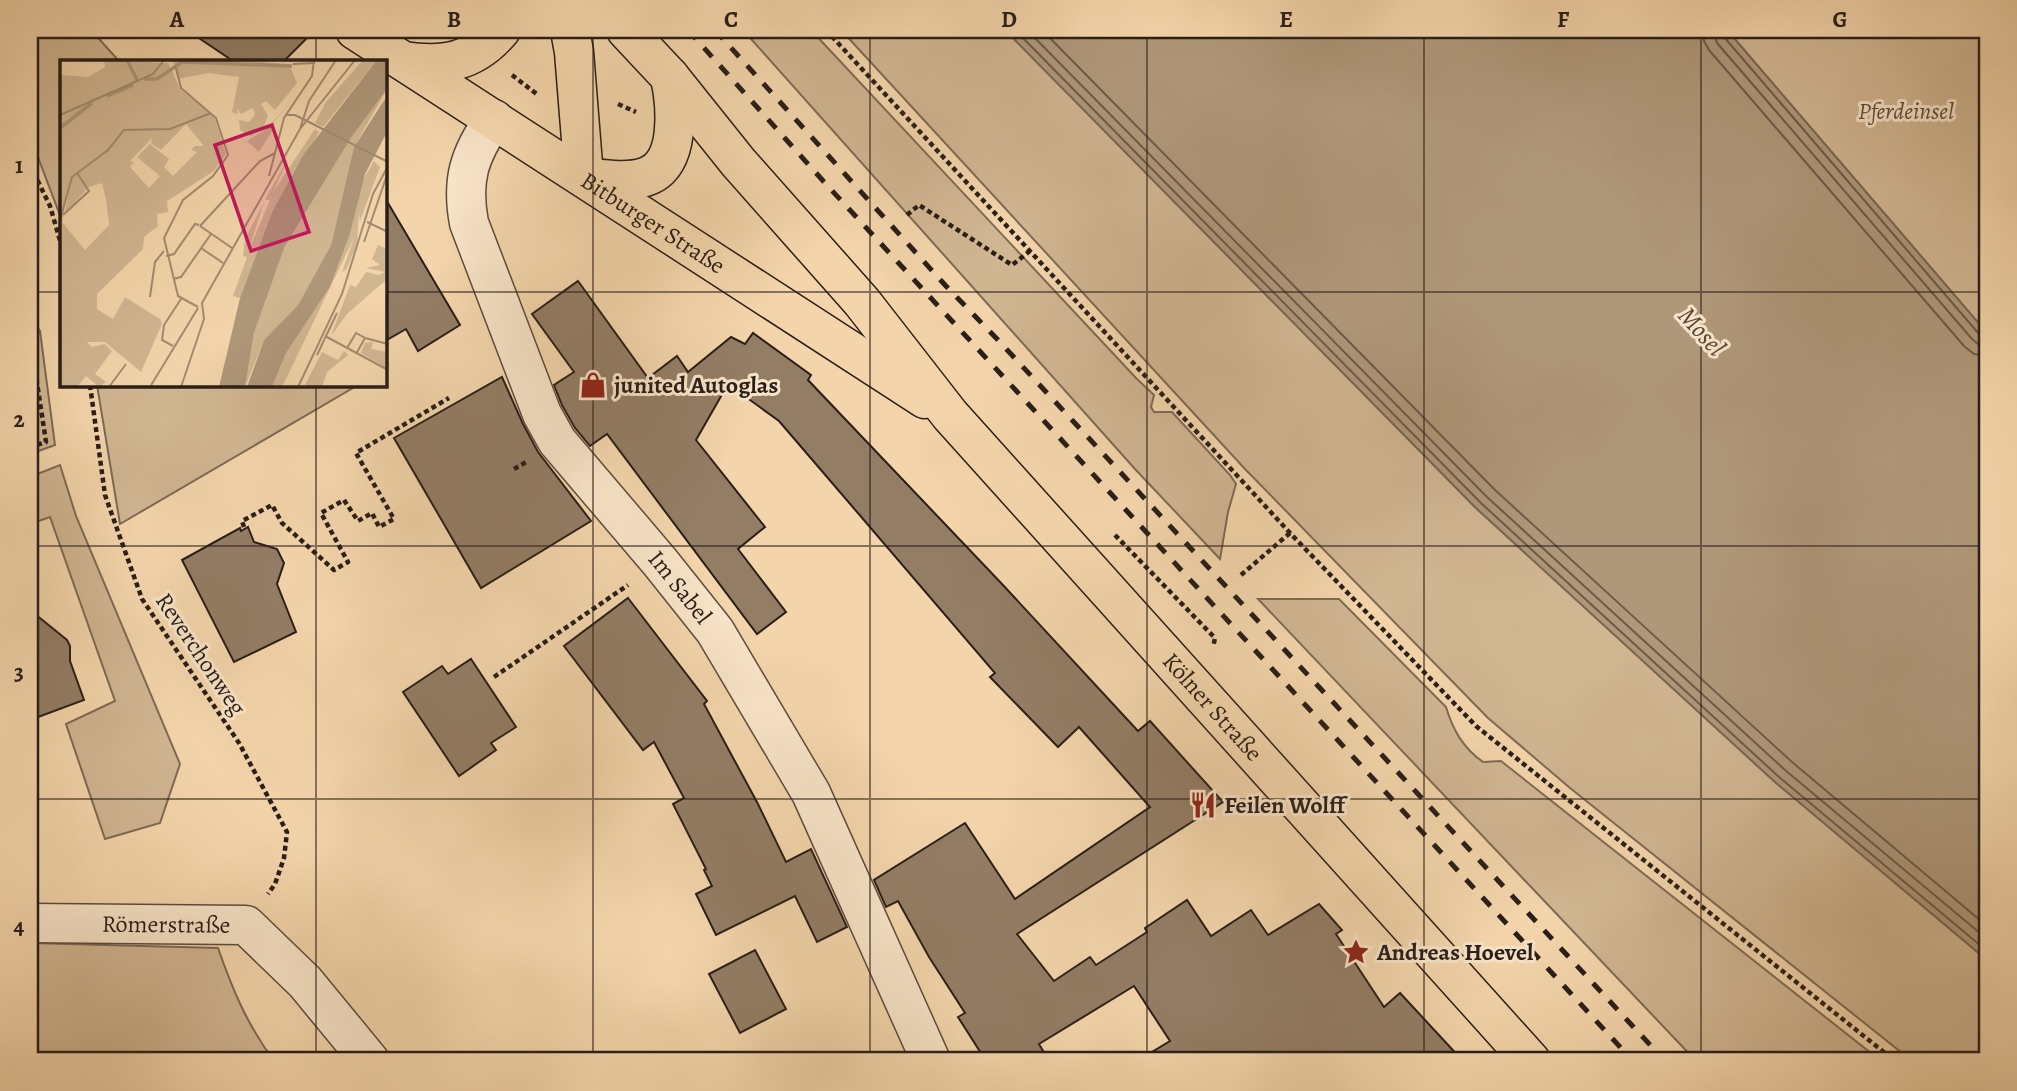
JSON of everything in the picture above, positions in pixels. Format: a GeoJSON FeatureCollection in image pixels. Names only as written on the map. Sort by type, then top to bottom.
{"type":"FeatureCollection","features":[{"type":"Feature","properties":{"kind":"main road","name":"Bitburger Straße"},"geometry":{"type":"LineString","coordinates":[[355,30],[950,415]]}},
{"type":"Feature","properties":{"kind":"main road"},"geometry":{"type":"LineString","coordinates":[[402,61],[430,65],[447,63],[475,52],[501,30]]}},
{"type":"Feature","properties":{"kind":"main road"},"geometry":{"type":"LineString","coordinates":[[570,30],[584,177],[638,178],[652,174],[662,165],[671,147],[675,124],[670,77]]}},
{"type":"Feature","properties":{"kind":"main road"},"geometry":{"type":"LineString","coordinates":[[626,30],[670,77],[738,162],[862,302],[950,415]]}},
{"type":"Feature","properties":{"kind":"main road","name":"Kölner Straße"},"geometry":{"type":"LineString","coordinates":[[950,415],[1531,1061]]}},
{"type":"Feature","properties":{"kind":"street","name":"Im Sabel"},"geometry":{"type":"LineString","coordinates":[[494,119],[470,161],[464,192],[469,223],[542,414],[557,441],[715,631],[811,793],[931,1061]]}},
{"type":"Feature","properties":{"kind":"street","name":"Römerstraße"},"geometry":{"type":"LineString","coordinates":[[30,923],[246,925],[305,982],[370,1061]]}},
{"type":"Feature","properties":{"kind":"path"},"geometry":{"type":"LineString","coordinates":[[826,30],[1290,533],[1476,726],[1895,1061]]}},
{"type":"Feature","properties":{"kind":"path"},"geometry":{"type":"LineString","coordinates":[[30,165],[50,205],[60,240]]}},
{"type":"Feature","properties":{"kind":"path"},"geometry":{"type":"LineString","coordinates":[[907,215],[919,205],[1012,265],[1030,251]]}},
{"type":"Feature","properties":{"kind":"path"},"geometry":{"type":"LineString","coordinates":[[30,337],[46,442],[30,447]]}},
{"type":"Feature","properties":{"kind":"path","name":"Reverchonweg"},"geometry":{"type":"LineString","coordinates":[[90,387],[105,495],[142,599],[239,743],[287,832],[284,858],[275,884],[246,925]]}},
{"type":"Feature","properties":{"kind":"path"},"geometry":{"type":"LineString","coordinates":[[244,527],[242,521],[272,505],[282,523],[334,570],[348,562],[321,513],[344,500],[358,521],[372,513],[379,527],[394,519],[356,453],[449,398]]}},
{"type":"Feature","properties":{"kind":"path"},"geometry":{"type":"LineString","coordinates":[[1241,575],[1290,533]]}},
{"type":"Feature","properties":{"kind":"path"},"geometry":{"type":"LineString","coordinates":[[494,677],[660,562]]}},
{"type":"Feature","properties":{"kind":"path"},"geometry":{"type":"LineString","coordinates":[[1194,617],[1214,638]]}},
{"type":"Feature","properties":{"kind":"green space"},"geometry":{"type":"Polygon","coordinates":[[[30,30],[91,30],[118,60],[60,60],[60,215],[36,152],[30,146],[30,30]]]}},
{"type":"Feature","properties":{"kind":"green space"},"geometry":{"type":"Polygon","coordinates":[[[743,30],[811,30],[1154,395],[1151,407],[1154,412],[1172,412],[1230,475],[1236,484],[1220,559],[1135,469],[743,30]]]}},
{"type":"Feature","properties":{"kind":"green space"},"geometry":{"type":"Polygon","coordinates":[[[841,30],[1005,30],[1476,508],[1775,782],[1987,960],[1987,1061],[1912,1061],[1570,788],[1488,718],[1245,469],[841,30]]]}},
{"type":"Feature","properties":{"kind":"green space","name":"Pferdeinsel"},"geometry":{"type":"Polygon","coordinates":[[[1727,30],[1987,30],[1987,333],[1727,30]]]}},
{"type":"Feature","properties":{"kind":"green space"},"geometry":{"type":"Polygon","coordinates":[[[30,317],[40,331],[55,445],[30,454],[30,317]]]}},
{"type":"Feature","properties":{"kind":"green space"},"geometry":{"type":"Polygon","coordinates":[[[97,387],[355,387],[120,524],[97,387]]]}},
{"type":"Feature","properties":{"kind":"green space"},"geometry":{"type":"Polygon","coordinates":[[[60,465],[76,516],[180,764],[160,823],[105,839],[66,724],[115,701],[50,517],[30,524],[30,477],[60,465]]]}},
{"type":"Feature","properties":{"kind":"green space"},"geometry":{"type":"Polygon","coordinates":[[[1258,599],[1339,599],[1446,707],[1460,738],[1476,757],[1483,762],[1501,761],[1881,1061],[1696,1061],[1258,599]]]}},
{"type":"Feature","properties":{"kind":"green space"},"geometry":{"type":"Polygon","coordinates":[[[30,943],[218,948],[242,1007],[274,1061],[30,1061],[30,943]]]}},
{"type":"Feature","properties":{"kind":"water","name":"Mosel"},"geometry":{"type":"Polygon","coordinates":[[[1005,30],[1727,30],[1987,333],[1987,960],[1775,782],[1476,508],[1005,30]]]}},
{"type":"Feature","properties":{"kind":"building"},"geometry":{"type":"Polygon","coordinates":[[[187,30],[315,30],[285,60],[232,60],[187,30]]]}},
{"type":"Feature","properties":{"kind":"building"},"geometry":{"type":"Polygon","coordinates":[[[387,201],[460,325],[418,351],[406,329],[387,340],[387,201]]]}},
{"type":"Feature","properties":{"kind":"building"},"geometry":{"type":"Polygon","coordinates":[[[578,281],[648,378],[677,356],[688,372],[731,337],[745,344],[753,333],[811,375],[808,380],[1138,731],[1150,721],[1223,802],[1017,934],[1054,981],[1090,957],[1096,965],[1147,932],[1145,928],[1187,900],[1211,936],[1251,910],[1268,935],[1319,904],[1342,930],[1336,934],[1384,1007],[1400,993],[1463,1061],[1137,1061],[1170,1041],[1134,986],[1039,1044],[1049,1061],[986,1061],[958,1017],[965,1013],[929,957],[898,901],[886,907],[874,880],[965,823],[1015,899],[1150,807],[1079,727],[1058,747],[990,677],[995,673],[779,421],[728,384],[696,440],[765,527],[738,549],[786,612],[757,634],[607,434],[590,446],[575,428],[562,405],[554,385],[574,372],[532,314],[578,281]]]}},
{"type":"Feature","properties":{"kind":"building"},"geometry":{"type":"Polygon","coordinates":[[[502,377],[538,452],[591,521],[481,588],[394,438],[502,377]]]}},
{"type":"Feature","properties":{"kind":"building"},"geometry":{"type":"Polygon","coordinates":[[[248,527],[254,542],[277,549],[284,563],[277,584],[296,632],[234,662],[182,560],[240,528],[241,531],[248,527]]]}},
{"type":"Feature","properties":{"kind":"building"},"geometry":{"type":"Polygon","coordinates":[[[628,598],[707,701],[704,704],[786,862],[811,849],[847,927],[817,942],[795,896],[716,935],[696,894],[712,886],[673,804],[684,798],[654,742],[643,750],[564,646],[628,598]]]}},
{"type":"Feature","properties":{"kind":"building"},"geometry":{"type":"Polygon","coordinates":[[[30,610],[67,640],[70,646],[70,661],[84,700],[30,720],[30,610]]]}},
{"type":"Feature","properties":{"kind":"building"},"geometry":{"type":"Polygon","coordinates":[[[471,659],[516,727],[491,743],[496,750],[459,776],[403,692],[442,666],[448,674],[471,659]]]}},
{"type":"Feature","properties":{"kind":"building"},"geometry":{"type":"Polygon","coordinates":[[[755,950],[786,1009],[740,1033],[709,974],[755,950]]]}},
{"type":"Feature","properties":{"kind":"railway"},"geometry":{"type":"LineString","coordinates":[[688,30],[825,183],[1633,1061]]}},
{"type":"Feature","properties":{"kind":"railway"},"geometry":{"type":"LineString","coordinates":[[715,30],[945,285],[1665,1061]]}},
{"type":"Feature","properties":{"kind":"place","name":"junited Autoglas"},"geometry":{"type":"Point","coordinates":[593,385]}},
{"type":"Feature","properties":{"kind":"place","name":"Feilen Wolff"},"geometry":{"type":"Point","coordinates":[1203,805]}},
{"type":"Feature","properties":{"kind":"place","name":"Andreas Hoevel"},"geometry":{"type":"Point","coordinates":[1356,952]}}]}
